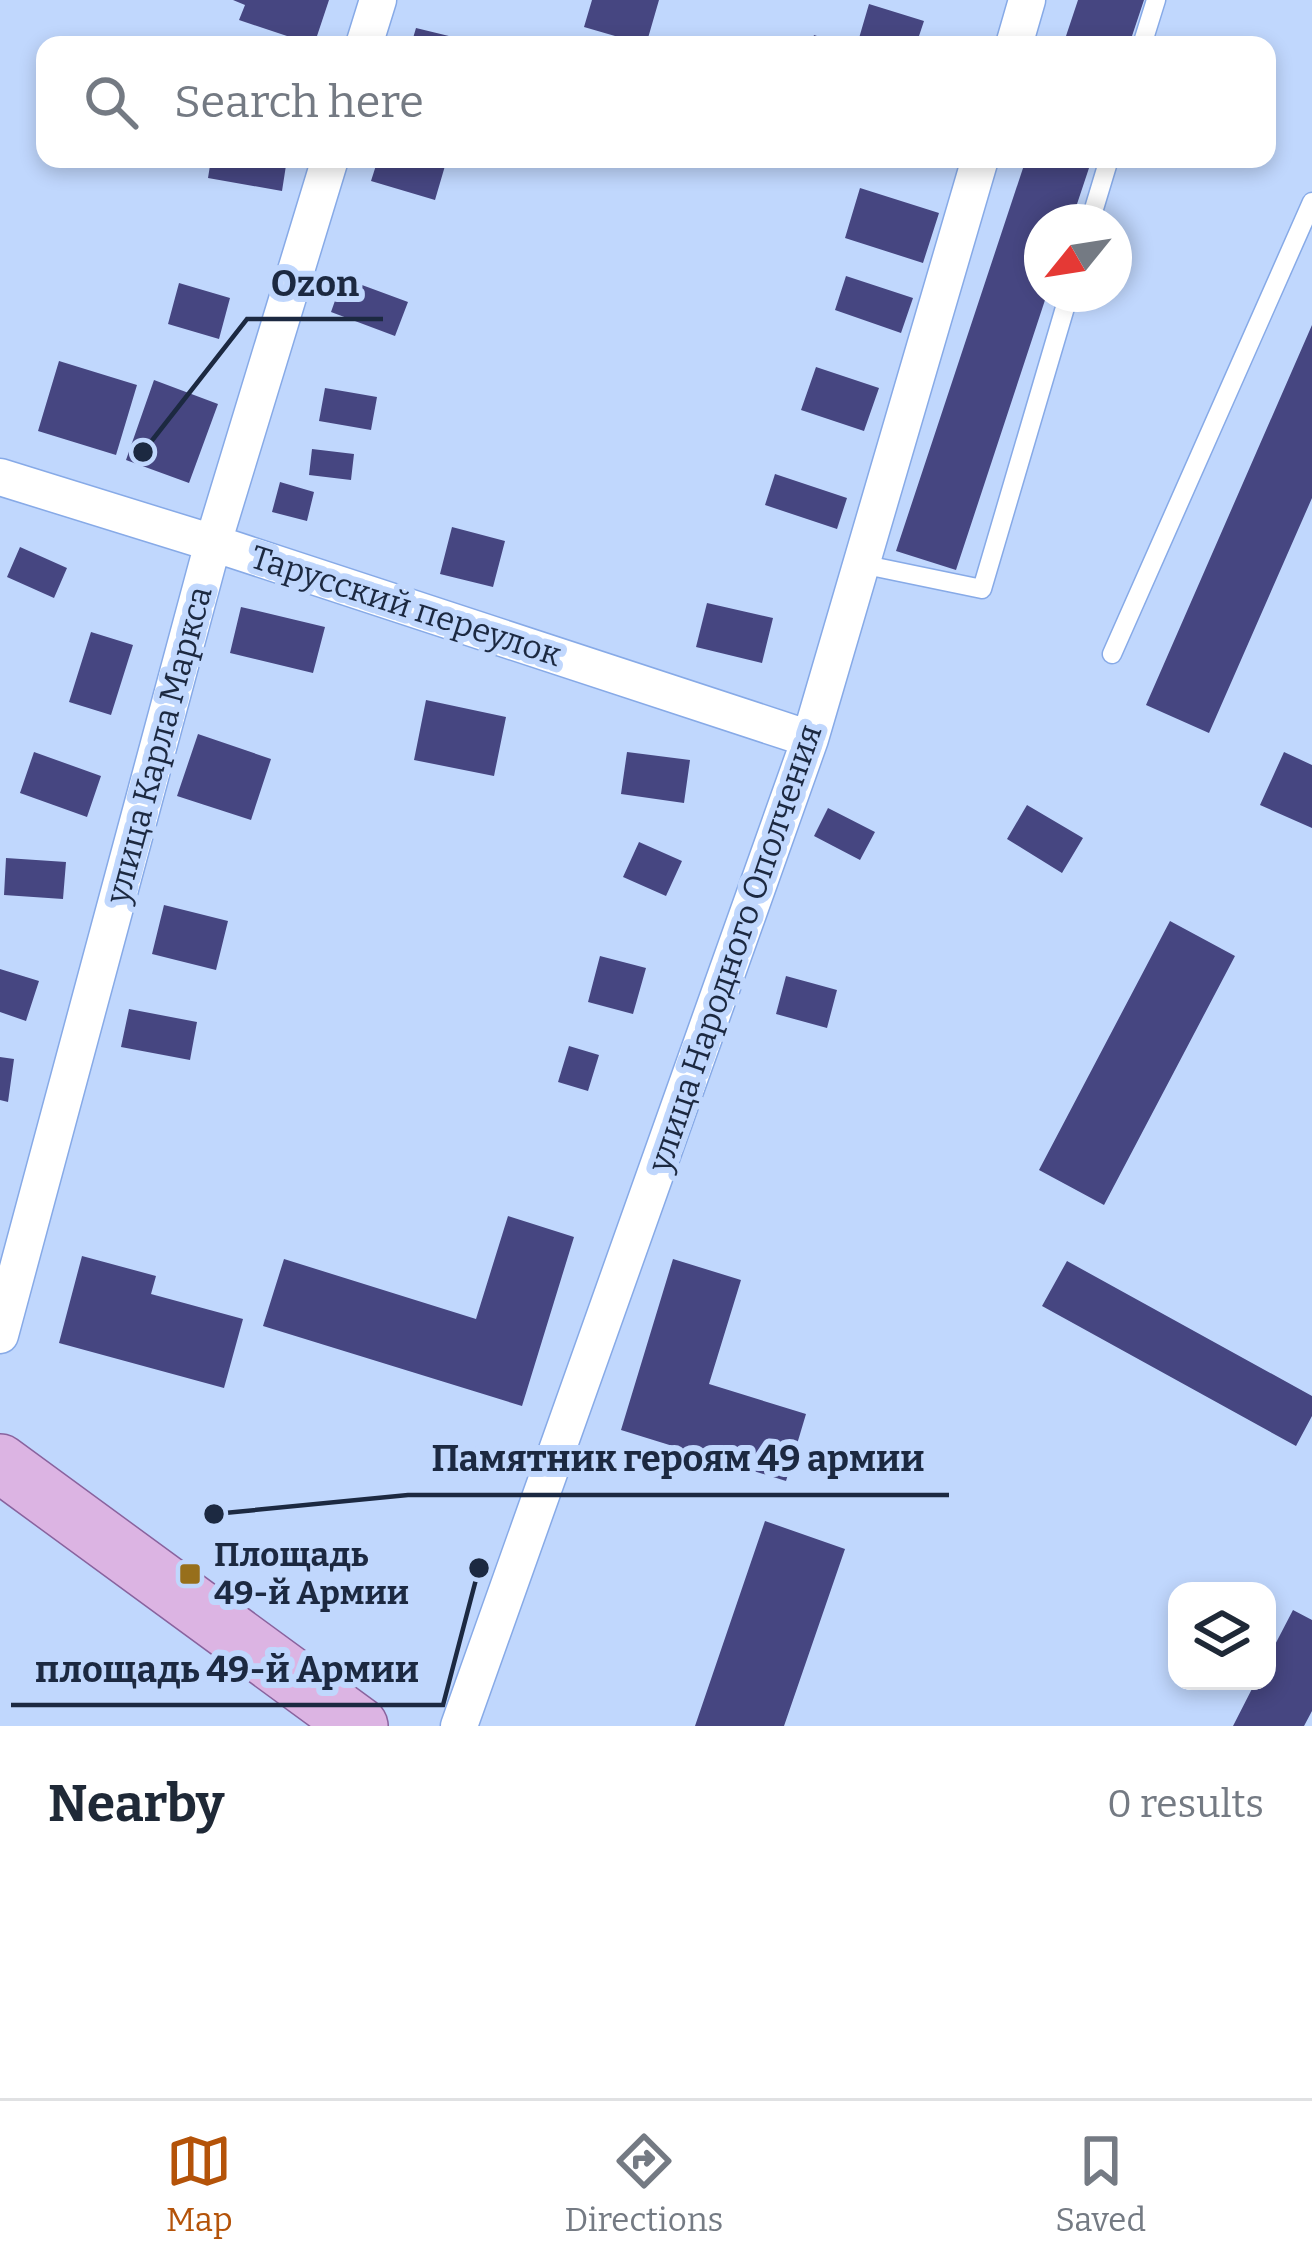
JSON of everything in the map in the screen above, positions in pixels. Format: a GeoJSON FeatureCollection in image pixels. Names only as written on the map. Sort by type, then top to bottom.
{"type":"FeatureCollection","features":[{"type":"Feature","properties":{"kind":"main road"},"geometry":{"type":"LineString","coordinates":[[0,1463],[359,1726]]}},
{"type":"Feature","properties":{"kind":"street"},"geometry":{"type":"LineString","coordinates":[[367,36],[378,0]]}},
{"type":"Feature","properties":{"kind":"street"},"geometry":{"type":"LineString","coordinates":[[1017,36],[1027,0]]}},
{"type":"Feature","properties":{"kind":"street","name":"улица Карла Маркса"},"geometry":{"type":"LineString","coordinates":[[0,1336],[213,543],[327,168]]}},
{"type":"Feature","properties":{"kind":"street","name":"улица Народного Ополчения"},"geometry":{"type":"LineString","coordinates":[[459,1726],[810,740],[977,168]]}},
{"type":"Feature","properties":{"kind":"street","name":"Тарусский переулок"},"geometry":{"type":"LineString","coordinates":[[0,477],[810,740]]}},
{"type":"Feature","properties":{"kind":"lane"},"geometry":{"type":"LineString","coordinates":[[1145,36],[1156,0]]}},
{"type":"Feature","properties":{"kind":"lane"},"geometry":{"type":"LineString","coordinates":[[1095,204],[1106,168]]}},
{"type":"Feature","properties":{"kind":"lane"},"geometry":{"type":"LineString","coordinates":[[1112,654],[1312,202]]}},
{"type":"Feature","properties":{"kind":"lane"},"geometry":{"type":"LineString","coordinates":[[861,564],[982,590],[1064,312]]}},
{"type":"Feature","properties":{"kind":"building"},"geometry":{"type":"Polygon","coordinates":[[[233,0],[329,0],[317,36],[287,36],[239,20],[245,5],[233,0]]]}},
{"type":"Feature","properties":{"kind":"building"},"geometry":{"type":"Polygon","coordinates":[[[592,0],[659,0],[649,36],[615,36],[584,27],[592,0]]]}},
{"type":"Feature","properties":{"kind":"building"},"geometry":{"type":"Polygon","coordinates":[[[1078,0],[1144,0],[1132,36],[1066,36],[1078,0]]]}},
{"type":"Feature","properties":{"kind":"building"},"geometry":{"type":"Polygon","coordinates":[[[869,4],[924,21],[919,36],[860,36],[869,4]]]}},
{"type":"Feature","properties":{"kind":"building"},"geometry":{"type":"Polygon","coordinates":[[[416,28],[449,36],[414,36],[416,28]]]}},
{"type":"Feature","properties":{"kind":"building"},"geometry":{"type":"Polygon","coordinates":[[[210,168],[286,168],[282,191],[208,178],[210,168]]]}},
{"type":"Feature","properties":{"kind":"building"},"geometry":{"type":"Polygon","coordinates":[[[375,168],[444,168],[435,200],[371,181],[375,168]]]}},
{"type":"Feature","properties":{"kind":"building"},"geometry":{"type":"Polygon","coordinates":[[[1023,168],[1089,168],[1077,204],[1024,204],[1024,312],[1041,312],[956,570],[896,551],[1023,168]]]}},
{"type":"Feature","properties":{"kind":"building"},"geometry":{"type":"Polygon","coordinates":[[[860,188],[939,213],[923,263],[845,238],[860,188]]]}},
{"type":"Feature","properties":{"kind":"building"},"geometry":{"type":"Polygon","coordinates":[[[846,276],[913,298],[901,333],[835,310],[846,276]]]}},
{"type":"Feature","properties":{"kind":"building"},"geometry":{"type":"Polygon","coordinates":[[[343,278],[408,302],[395,336],[331,312],[343,278]]]}},
{"type":"Feature","properties":{"kind":"building"},"geometry":{"type":"Polygon","coordinates":[[[179,283],[230,298],[219,339],[168,324],[179,283]]]}},
{"type":"Feature","properties":{"kind":"building"},"geometry":{"type":"Polygon","coordinates":[[[1312,325],[1312,498],[1209,733],[1146,705],[1312,325]]]}},
{"type":"Feature","properties":{"kind":"building"},"geometry":{"type":"Polygon","coordinates":[[[59,361],[137,385],[116,455],[38,431],[59,361]]]}},
{"type":"Feature","properties":{"kind":"building"},"geometry":{"type":"Polygon","coordinates":[[[816,367],[879,388],[864,431],[801,410],[816,367]]]}},
{"type":"Feature","properties":{"kind":"building"},"geometry":{"type":"Polygon","coordinates":[[[154,380],[218,404],[189,483],[126,460],[154,380]]]}},
{"type":"Feature","properties":{"kind":"building"},"geometry":{"type":"Polygon","coordinates":[[[325,388],[377,397],[371,430],[319,421],[325,388]]]}},
{"type":"Feature","properties":{"kind":"building"},"geometry":{"type":"Polygon","coordinates":[[[312,449],[354,454],[351,480],[309,475],[312,449]]]}},
{"type":"Feature","properties":{"kind":"building"},"geometry":{"type":"Polygon","coordinates":[[[775,474],[847,498],[837,529],[765,505],[775,474]]]}},
{"type":"Feature","properties":{"kind":"building"},"geometry":{"type":"Polygon","coordinates":[[[280,482],[314,492],[307,521],[272,512],[280,482]]]}},
{"type":"Feature","properties":{"kind":"building"},"geometry":{"type":"Polygon","coordinates":[[[452,527],[505,541],[493,587],[440,574],[452,527]]]}},
{"type":"Feature","properties":{"kind":"building"},"geometry":{"type":"Polygon","coordinates":[[[20,547],[67,568],[54,598],[7,577],[20,547]]]}},
{"type":"Feature","properties":{"kind":"building"},"geometry":{"type":"Polygon","coordinates":[[[707,603],[773,618],[762,663],[696,647],[707,603]]]}},
{"type":"Feature","properties":{"kind":"building"},"geometry":{"type":"Polygon","coordinates":[[[241,607],[325,627],[313,673],[230,653],[241,607]]]}},
{"type":"Feature","properties":{"kind":"building"},"geometry":{"type":"Polygon","coordinates":[[[91,632],[133,645],[111,715],[69,702],[91,632]]]}},
{"type":"Feature","properties":{"kind":"building"},"geometry":{"type":"Polygon","coordinates":[[[426,700],[506,717],[494,776],[414,760],[426,700]]]}},
{"type":"Feature","properties":{"kind":"building"},"geometry":{"type":"Polygon","coordinates":[[[198,734],[271,759],[251,820],[177,796],[198,734]]]}},
{"type":"Feature","properties":{"kind":"building"},"geometry":{"type":"Polygon","coordinates":[[[34,752],[101,776],[87,817],[20,793],[34,752]]]}},
{"type":"Feature","properties":{"kind":"building"},"geometry":{"type":"Polygon","coordinates":[[[627,752],[690,760],[684,803],[621,794],[627,752]]]}},
{"type":"Feature","properties":{"kind":"building"},"geometry":{"type":"Polygon","coordinates":[[[1284,752],[1312,765],[1312,828],[1260,805],[1284,752]]]}},
{"type":"Feature","properties":{"kind":"building"},"geometry":{"type":"Polygon","coordinates":[[[1027,805],[1083,838],[1062,873],[1007,839],[1027,805]]]}},
{"type":"Feature","properties":{"kind":"building"},"geometry":{"type":"Polygon","coordinates":[[[828,808],[875,832],[860,860],[814,836],[828,808]]]}},
{"type":"Feature","properties":{"kind":"building"},"geometry":{"type":"Polygon","coordinates":[[[639,842],[682,861],[666,896],[623,877],[639,842]]]}},
{"type":"Feature","properties":{"kind":"building"},"geometry":{"type":"Polygon","coordinates":[[[6,858],[66,862],[63,899],[4,895],[6,858]]]}},
{"type":"Feature","properties":{"kind":"building"},"geometry":{"type":"Polygon","coordinates":[[[164,905],[228,921],[216,970],[152,954],[164,905]]]}},
{"type":"Feature","properties":{"kind":"building"},"geometry":{"type":"Polygon","coordinates":[[[1170,921],[1235,956],[1104,1205],[1039,1170],[1170,921]]]}},
{"type":"Feature","properties":{"kind":"building"},"geometry":{"type":"Polygon","coordinates":[[[600,956],[646,968],[633,1014],[588,1002],[600,956]]]}},
{"type":"Feature","properties":{"kind":"building"},"geometry":{"type":"Polygon","coordinates":[[[0,969],[39,981],[26,1021],[0,1012],[0,969]]]}},
{"type":"Feature","properties":{"kind":"building"},"geometry":{"type":"Polygon","coordinates":[[[786,976],[837,990],[827,1028],[776,1014],[786,976]]]}},
{"type":"Feature","properties":{"kind":"building"},"geometry":{"type":"Polygon","coordinates":[[[129,1009],[197,1022],[190,1060],[121,1047],[129,1009]]]}},
{"type":"Feature","properties":{"kind":"building"},"geometry":{"type":"Polygon","coordinates":[[[569,1046],[599,1055],[588,1091],[558,1082],[569,1046]]]}},
{"type":"Feature","properties":{"kind":"building"},"geometry":{"type":"Polygon","coordinates":[[[0,1057],[14,1059],[8,1102],[0,1100],[0,1057]]]}},
{"type":"Feature","properties":{"kind":"building"},"geometry":{"type":"Polygon","coordinates":[[[508,1216],[574,1237],[522,1406],[263,1326],[284,1259],[476,1319],[508,1216]]]}},
{"type":"Feature","properties":{"kind":"building"},"geometry":{"type":"Polygon","coordinates":[[[82,1256],[156,1276],[151,1294],[243,1319],[224,1388],[59,1343],[82,1256]]]}},
{"type":"Feature","properties":{"kind":"building"},"geometry":{"type":"Polygon","coordinates":[[[673,1259],[741,1280],[709,1384],[806,1414],[786,1481],[621,1430],[673,1259]]]}},
{"type":"Feature","properties":{"kind":"building"},"geometry":{"type":"Polygon","coordinates":[[[1067,1261],[1312,1396],[1312,1416],[1296,1446],[1042,1306],[1067,1261]]]}},
{"type":"Feature","properties":{"kind":"building"},"geometry":{"type":"Polygon","coordinates":[[[765,1521],[845,1549],[784,1726],[695,1726],[765,1521]]]}},
{"type":"Feature","properties":{"kind":"building"},"geometry":{"type":"Polygon","coordinates":[[[1293,1610],[1312,1620],[1312,1711],[1304,1726],[1233,1726],[1251,1690],[1276,1690],[1276,1643],[1293,1610]]]}},
{"type":"Feature","properties":{"kind":"place","name":"Ozon"},"geometry":{"type":"Point","coordinates":[143,452]}},
{"type":"Feature","properties":{"kind":"place","name":"Памятник героям 49 армии"},"geometry":{"type":"Point","coordinates":[214,1514]}},
{"type":"Feature","properties":{"kind":"place","name":"площадь 49-й Армии"},"geometry":{"type":"Point","coordinates":[479,1568]}},
{"type":"Feature","properties":{"kind":"place","name":"Площадь 49-й Армии"},"geometry":{"type":"Point","coordinates":[190,1574]}}]}
